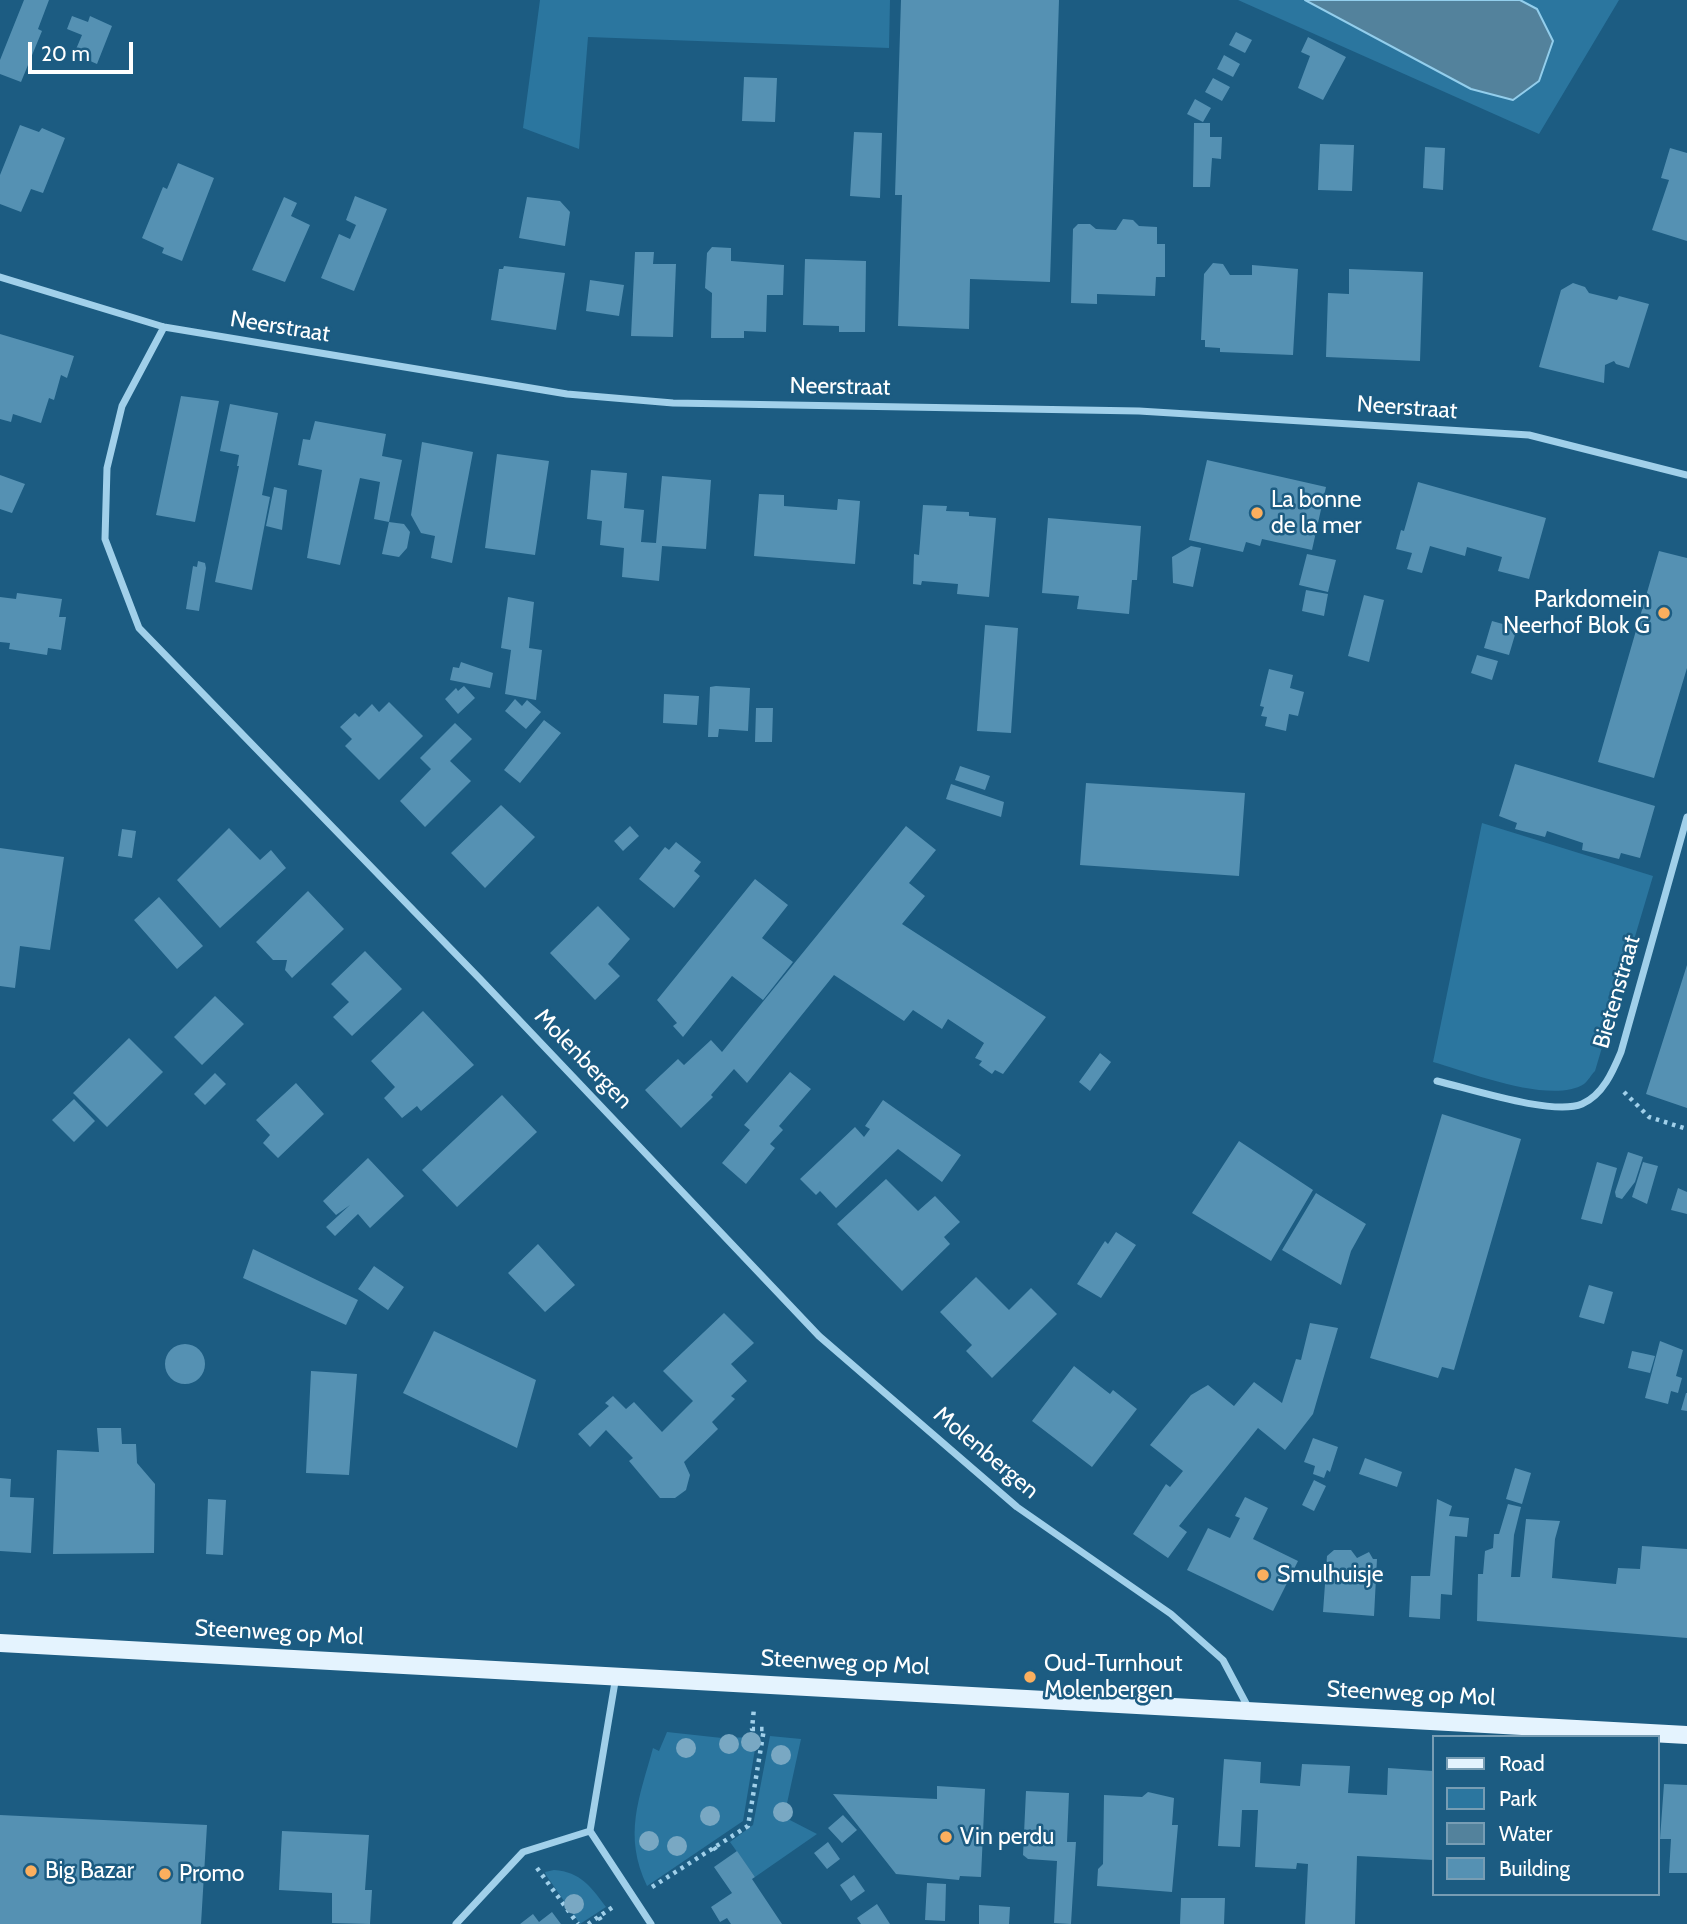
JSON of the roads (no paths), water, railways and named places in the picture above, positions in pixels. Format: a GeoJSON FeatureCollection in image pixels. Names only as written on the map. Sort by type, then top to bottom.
{"type":"FeatureCollection","features":[{"type":"Feature","properties":{"kind":"main road","name":"Steenweg op Mol"},"geometry":{"type":"LineString","coordinates":[[0,1643],[1687,1734]]}},
{"type":"Feature","properties":{"kind":"street","name":"Neerstraat"},"geometry":{"type":"LineString","coordinates":[[0,277],[164,327],[567,394],[673,404],[1139,411],[1529,435],[1687,475]]}},
{"type":"Feature","properties":{"kind":"street","name":"Molenbergen"},"geometry":{"type":"LineString","coordinates":[[164,327],[122,406],[107,468],[105,539],[139,628],[491,990],[819,1336],[1017,1507],[1171,1614],[1223,1660],[1249,1709]]}},
{"type":"Feature","properties":{"kind":"street","name":"Bietenstraat"},"geometry":{"type":"LineString","coordinates":[[1437,1082],[1555,1109],[1582,1104],[1597,1093],[1611,1074],[1621,1052],[1687,817]]}},
{"type":"Feature","properties":{"kind":"street"},"geometry":{"type":"LineString","coordinates":[[617,1675],[590,1831],[651,1924]]}},
{"type":"Feature","properties":{"kind":"street"},"geometry":{"type":"LineString","coordinates":[[456,1924],[523,1852],[590,1831]]}},
{"type":"Feature","properties":{"kind":"water"},"geometry":{"type":"Polygon","coordinates":[[[1305,0],[1520,0],[1537,9],[1553,41],[1539,81],[1513,100],[1471,89],[1305,0]]]}},
{"type":"Feature","properties":{"kind":"place","name":"La bonne de la mer"},"geometry":{"type":"Point","coordinates":[1257,513]}},
{"type":"Feature","properties":{"kind":"place","name":"Parkdomein Neerhof Blok G"},"geometry":{"type":"Point","coordinates":[1664,613]}},
{"type":"Feature","properties":{"kind":"place","name":"Smulhuisje"},"geometry":{"type":"Point","coordinates":[1263,1575]}},
{"type":"Feature","properties":{"kind":"place","name":"Oud-Turnhout Molenbergen"},"geometry":{"type":"Point","coordinates":[1030,1677]}},
{"type":"Feature","properties":{"kind":"place","name":"Vin perdu"},"geometry":{"type":"Point","coordinates":[946,1837]}},
{"type":"Feature","properties":{"kind":"place","name":"Big Bazar"},"geometry":{"type":"Point","coordinates":[31,1871]}},
{"type":"Feature","properties":{"kind":"place","name":"Promo"},"geometry":{"type":"Point","coordinates":[165,1874]}}]}
